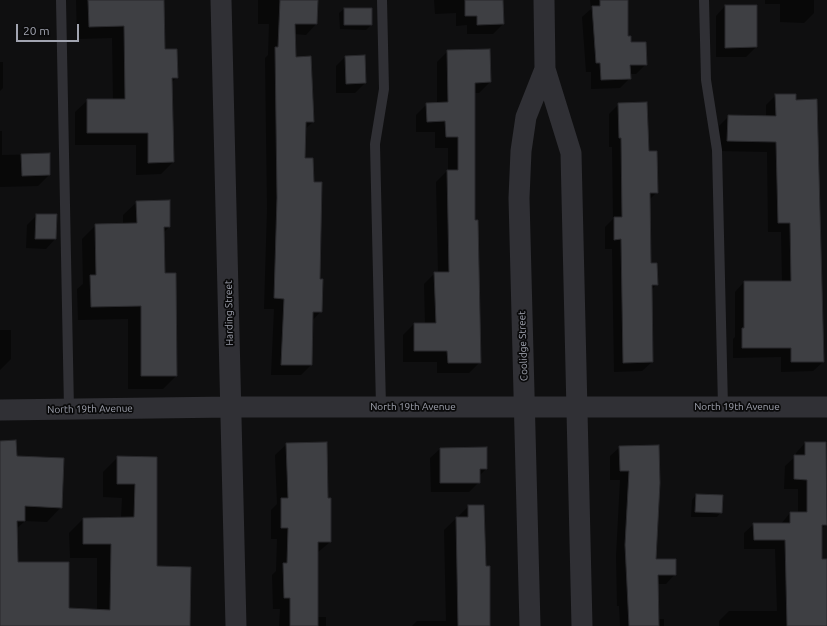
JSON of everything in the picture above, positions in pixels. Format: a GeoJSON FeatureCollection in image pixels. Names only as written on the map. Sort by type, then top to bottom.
{"type":"FeatureCollection","features":[{"type":"Feature","properties":{"kind":"street","name":"Harding Street"},"geometry":{"type":"LineString","coordinates":[[221,0],[236,626]]}},
{"type":"Feature","properties":{"kind":"street","name":"Coolidge Street"},"geometry":{"type":"LineString","coordinates":[[544,0],[545,69],[571,152],[582,626]]}},
{"type":"Feature","properties":{"kind":"street","name":"Coolidge Street"},"geometry":{"type":"LineString","coordinates":[[530,626],[519,198],[521,151],[526,118],[545,69]]}},
{"type":"Feature","properties":{"kind":"street","name":"North 19th Avenue"},"geometry":{"type":"LineString","coordinates":[[0,410],[231,407],[827,407]]}},
{"type":"Feature","properties":{"kind":"lane"},"geometry":{"type":"LineString","coordinates":[[61,0],[69,409]]}},
{"type":"Feature","properties":{"kind":"lane"},"geometry":{"type":"LineString","coordinates":[[381,407],[375,144],[384,89],[382,0]]}},
{"type":"Feature","properties":{"kind":"lane"},"geometry":{"type":"LineString","coordinates":[[704,0],[706,80],[717,150],[723,407]]}},
{"type":"Feature","properties":{"kind":"building"},"geometry":{"type":"Polygon","coordinates":[[[88,0],[164,0],[165,49],[177,49],[178,78],[172,78],[174,162],[148,163],[148,133],[87,133],[87,99],[125,99],[124,26],[89,27],[88,0]]]}},
{"type":"Feature","properties":{"kind":"building"},"geometry":{"type":"Polygon","coordinates":[[[280,0],[318,0],[317,24],[295,24],[296,57],[311,56],[314,122],[306,122],[305,158],[313,158],[314,182],[322,182],[320,279],[323,279],[322,312],[313,312],[312,365],[281,365],[284,299],[274,298],[277,198],[275,47],[278,47],[280,0]]]}},
{"type":"Feature","properties":{"kind":"building"},"geometry":{"type":"Polygon","coordinates":[[[465,0],[503,0],[504,24],[477,25],[477,16],[465,16],[465,0]]]}},
{"type":"Feature","properties":{"kind":"building"},"geometry":{"type":"Polygon","coordinates":[[[600,0],[628,0],[628,36],[631,36],[631,42],[646,42],[647,65],[630,65],[631,79],[601,80],[600,63],[596,63],[592,6],[600,6],[600,0]]]}},
{"type":"Feature","properties":{"kind":"building"},"geometry":{"type":"Polygon","coordinates":[[[725,5],[757,5],[757,47],[725,48],[725,5]]]}},
{"type":"Feature","properties":{"kind":"building"},"geometry":{"type":"Polygon","coordinates":[[[344,8],[372,8],[372,25],[344,25],[344,8]]]}},
{"type":"Feature","properties":{"kind":"building"},"geometry":{"type":"Polygon","coordinates":[[[490,49],[491,82],[475,83],[475,220],[478,220],[481,363],[448,363],[447,351],[414,351],[414,323],[436,323],[434,272],[449,272],[447,170],[458,170],[458,137],[446,137],[445,121],[427,122],[426,103],[448,102],[447,50],[490,49]]]}},
{"type":"Feature","properties":{"kind":"building"},"geometry":{"type":"Polygon","coordinates":[[[365,55],[366,83],[346,84],[345,56],[365,55]]]}},
{"type":"Feature","properties":{"kind":"building"},"geometry":{"type":"Polygon","coordinates":[[[775,94],[796,94],[796,100],[817,99],[824,362],[791,362],[791,348],[742,348],[742,328],[744,328],[744,281],[791,281],[790,223],[778,223],[776,142],[727,141],[728,115],[776,116],[775,94]]]}},
{"type":"Feature","properties":{"kind":"building"},"geometry":{"type":"Polygon","coordinates":[[[647,102],[649,151],[657,151],[658,193],[650,193],[651,263],[657,263],[658,285],[652,285],[653,362],[623,363],[621,239],[614,240],[614,217],[622,217],[621,138],[619,138],[618,103],[647,102]]]}},
{"type":"Feature","properties":{"kind":"building"},"geometry":{"type":"Polygon","coordinates":[[[50,153],[50,175],[22,176],[21,154],[50,153]]]}},
{"type":"Feature","properties":{"kind":"building"},"geometry":{"type":"Polygon","coordinates":[[[170,200],[170,227],[164,227],[165,273],[176,273],[177,376],[141,376],[141,306],[91,307],[90,275],[96,275],[95,224],[137,223],[136,201],[170,200]]]}},
{"type":"Feature","properties":{"kind":"building"},"geometry":{"type":"Polygon","coordinates":[[[36,214],[57,214],[56,239],[35,239],[36,214]]]}},
{"type":"Feature","properties":{"kind":"building"},"geometry":{"type":"Polygon","coordinates":[[[16,440],[17,456],[64,458],[62,508],[25,506],[25,521],[17,521],[18,562],[69,562],[69,608],[110,610],[111,544],[83,544],[83,518],[134,517],[135,484],[117,484],[117,456],[157,457],[157,566],[191,567],[190,626],[0,626],[0,441],[16,440]]]}},
{"type":"Feature","properties":{"kind":"building"},"geometry":{"type":"Polygon","coordinates":[[[327,442],[328,498],[331,498],[331,542],[318,542],[318,626],[290,626],[290,598],[284,598],[283,563],[287,563],[288,528],[281,528],[281,498],[288,498],[286,443],[327,442]]]}},
{"type":"Feature","properties":{"kind":"building"},"geometry":{"type":"Polygon","coordinates":[[[805,442],[826,442],[827,525],[822,525],[822,559],[827,559],[827,626],[787,626],[785,540],[754,540],[753,523],[790,523],[790,512],[807,512],[807,480],[794,479],[794,455],[805,455],[805,442]]]}},
{"type":"Feature","properties":{"kind":"building"},"geometry":{"type":"Polygon","coordinates":[[[659,445],[660,483],[656,559],[676,559],[676,575],[658,575],[659,626],[629,626],[625,545],[629,471],[620,471],[619,446],[659,445]]]}},
{"type":"Feature","properties":{"kind":"building"},"geometry":{"type":"Polygon","coordinates":[[[487,447],[487,469],[480,469],[480,483],[440,483],[440,448],[487,447]]]}},
{"type":"Feature","properties":{"kind":"building"},"geometry":{"type":"Polygon","coordinates":[[[696,494],[723,495],[722,513],[695,512],[696,494]]]}},
{"type":"Feature","properties":{"kind":"building"},"geometry":{"type":"Polygon","coordinates":[[[468,505],[484,505],[486,566],[490,566],[490,626],[458,626],[456,517],[468,517],[468,505]]]}}]}
